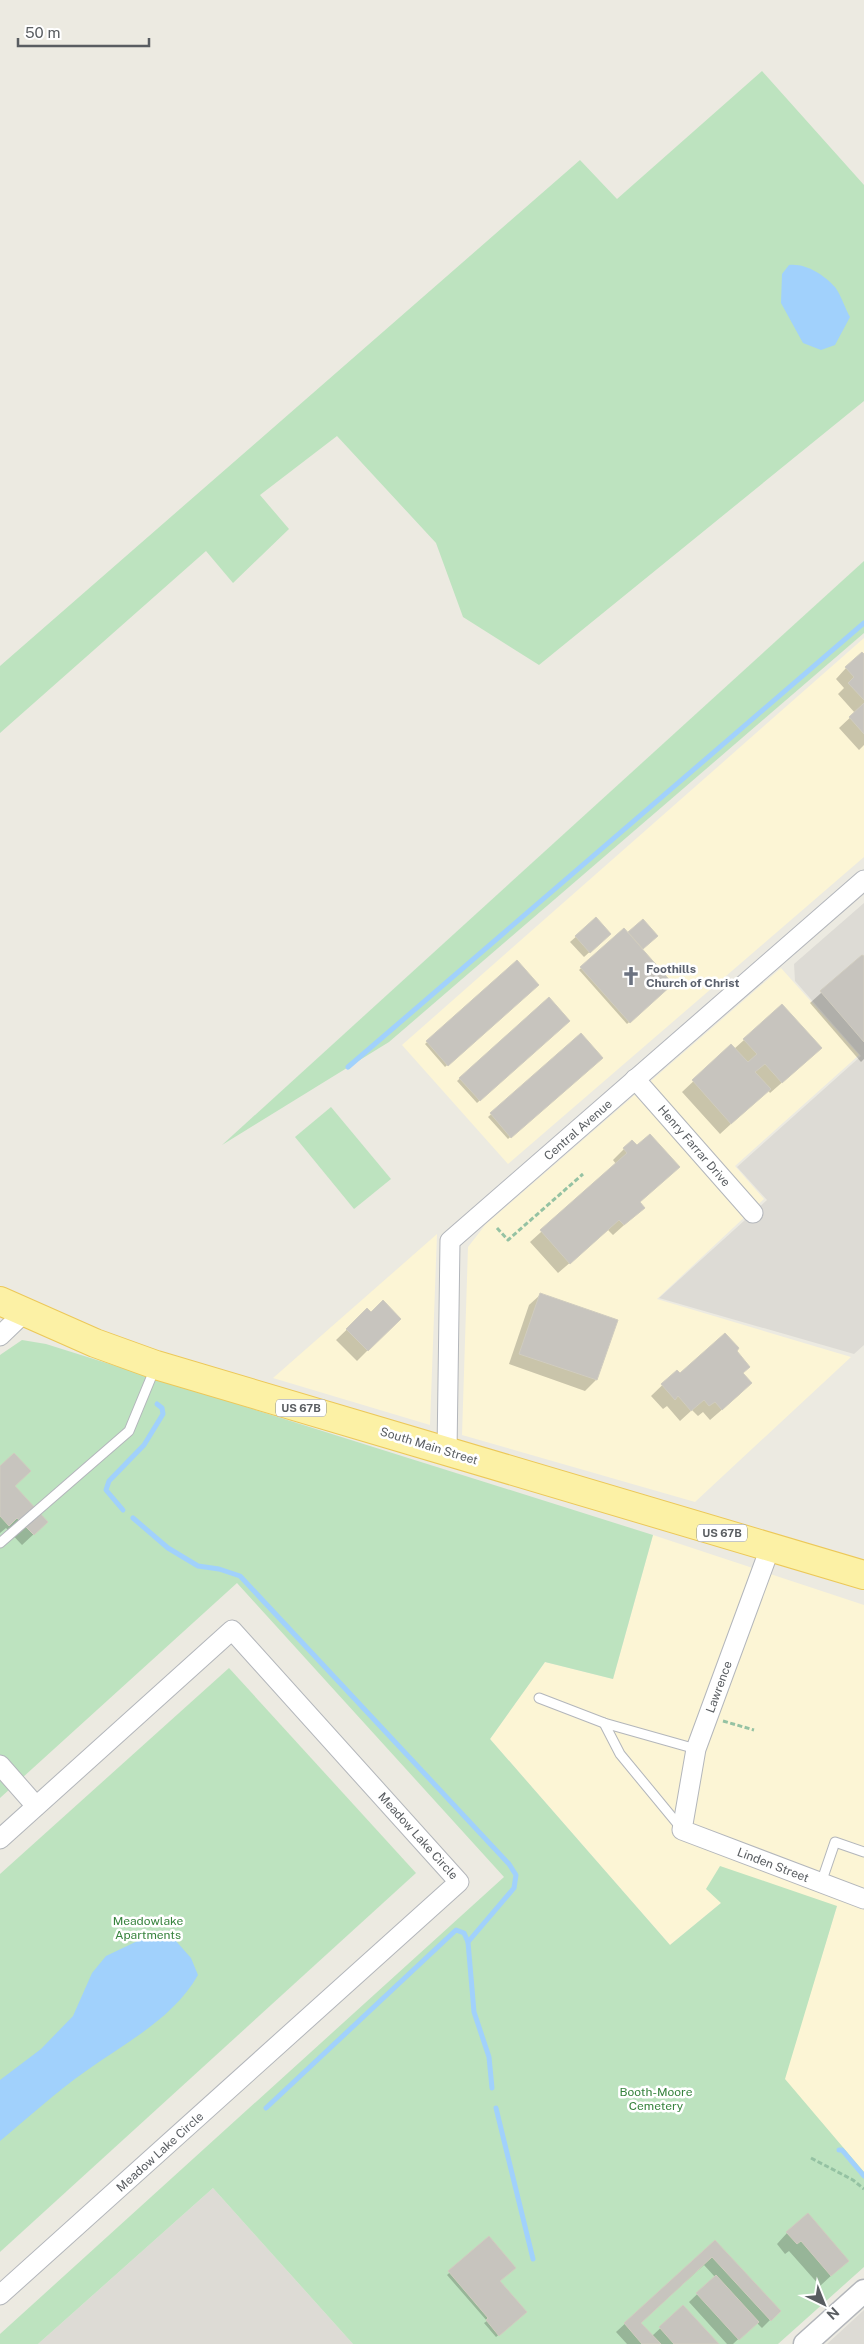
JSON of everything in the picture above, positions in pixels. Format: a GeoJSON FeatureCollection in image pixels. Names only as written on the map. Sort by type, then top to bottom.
{"type":"FeatureCollection","features":[{"type":"Feature","properties":{"kind":"main road","name":"South Main Street"},"geometry":{"type":"LineString","coordinates":[[0,1300],[95,1343],[156,1364],[864,1575]]}},
{"type":"Feature","properties":{"kind":"street","name":"Central Avenue"},"geometry":{"type":"LineString","coordinates":[[447,1452],[450,1241],[864,880]]}},
{"type":"Feature","properties":{"kind":"street","name":"Henry Farrar Drive"},"geometry":{"type":"LineString","coordinates":[[635,1080],[753,1213]]}},
{"type":"Feature","properties":{"kind":"street"},"geometry":{"type":"LineString","coordinates":[[0,1336],[25,1312]]}},
{"type":"Feature","properties":{"kind":"street","name":"Lawrence"},"geometry":{"type":"LineString","coordinates":[[682,1830],[696,1749],[770,1548]]}},
{"type":"Feature","properties":{"kind":"street","name":"Meadow Lake Circle"},"geometry":{"type":"LineString","coordinates":[[0,1839],[232,1630],[459,1882],[0,2295]]}},
{"type":"Feature","properties":{"kind":"street"},"geometry":{"type":"LineString","coordinates":[[0,1765],[36,1806]]}},
{"type":"Feature","properties":{"kind":"street","name":"Linden Street"},"geometry":{"type":"LineString","coordinates":[[682,1830],[864,1899]]}},
{"type":"Feature","properties":{"kind":"street"},"geometry":{"type":"LineString","coordinates":[[804,2344],[864,2291]]}},
{"type":"Feature","properties":{"kind":"lane"},"geometry":{"type":"LineString","coordinates":[[0,1543],[129,1431],[156,1364]]}},
{"type":"Feature","properties":{"kind":"lane"},"geometry":{"type":"LineString","coordinates":[[539,1698],[604,1724],[696,1749]]}},
{"type":"Feature","properties":{"kind":"lane"},"geometry":{"type":"LineString","coordinates":[[604,1724],[620,1754],[682,1830]]}},
{"type":"Feature","properties":{"kind":"lane"},"geometry":{"type":"LineString","coordinates":[[821,1883],[835,1842],[864,1852]]}},
{"type":"Feature","properties":{"kind":"path"},"geometry":{"type":"LineString","coordinates":[[497,1228],[508,1240],[583,1174]]}},
{"type":"Feature","properties":{"kind":"path"},"geometry":{"type":"LineString","coordinates":[[722,1721],[754,1730]]}},
{"type":"Feature","properties":{"kind":"path"},"geometry":{"type":"LineString","coordinates":[[811,2158],[853,2180],[864,2189]]}},
{"type":"Feature","properties":{"kind":"shaded area"},"geometry":{"type":"Polygon","coordinates":[[[864,638],[864,857],[508,1164],[402,1045],[864,638]]]}},
{"type":"Feature","properties":{"kind":"shaded area"},"geometry":{"type":"Polygon","coordinates":[[[864,903],[864,1345],[854,1354],[659,1298],[767,1200],[737,1167],[861,1056],[795,981],[794,964],[864,903]]]}},
{"type":"Feature","properties":{"kind":"shaded area"},"geometry":{"type":"Polygon","coordinates":[[[781,968],[859,1055],[735,1166],[764,1199],[657,1299],[851,1357],[695,1502],[462,1435],[468,1247],[486,1224],[781,968]]]}},
{"type":"Feature","properties":{"kind":"shaded area"},"geometry":{"type":"Polygon","coordinates":[[[437,1234],[430,1425],[273,1378],[437,1234]]]}},
{"type":"Feature","properties":{"kind":"shaded area"},"geometry":{"type":"Polygon","coordinates":[[[653,1535],[864,1605],[864,2172],[784,2079],[837,1906],[721,1903],[670,1945],[490,1739],[545,1662],[613,1679],[653,1535]]]}},
{"type":"Feature","properties":{"kind":"shaded area"},"geometry":{"type":"Polygon","coordinates":[[[213,2188],[353,2344],[38,2344],[213,2188]]]}},
{"type":"Feature","properties":{"kind":"shaded area"},"geometry":{"type":"Polygon","coordinates":[[[864,2310],[864,2344],[827,2344],[864,2310]]]}},
{"type":"Feature","properties":{"kind":"green space"},"geometry":{"type":"Polygon","coordinates":[[[762,71],[864,185],[864,401],[539,665],[463,617],[436,543],[337,436],[260,495],[289,529],[233,583],[206,551],[0,733],[0,666],[580,160],[617,199],[762,71]]]}},
{"type":"Feature","properties":{"kind":"green space"},"geometry":{"type":"Polygon","coordinates":[[[864,561],[864,633],[389,1042],[222,1145],[864,561]]]}},
{"type":"Feature","properties":{"kind":"green space"},"geometry":{"type":"Polygon","coordinates":[[[331,1107],[391,1179],[354,1209],[295,1137],[331,1107]]]}},
{"type":"Feature","properties":{"kind":"green space","name":"Booth-Moore Cemetery"},"geometry":{"type":"Polygon","coordinates":[[[22,1340],[46,1344],[653,1535],[613,1679],[545,1662],[490,1739],[670,1945],[721,1903],[706,1889],[720,1866],[837,1906],[785,2079],[864,2172],[864,2267],[778,2344],[353,2344],[213,2188],[38,2344],[0,2344],[0,2334],[504,1877],[237,1583],[0,1798],[0,1355],[22,1340]]]}},
{"type":"Feature","properties":{"kind":"green space","name":"Meadowlake Apartments"},"geometry":{"type":"Polygon","coordinates":[[[229,1668],[416,1873],[0,2252],[0,1874],[229,1668]]]}},
{"type":"Feature","properties":{"kind":"water"},"geometry":{"type":"Polygon","coordinates":[[[789,265],[802,266],[814,271],[826,278],[837,290],[850,317],[835,345],[821,350],[803,343],[781,303],[782,274],[789,265]]]}},
{"type":"Feature","properties":{"kind":"water"},"geometry":{"type":"Polygon","coordinates":[[[148,1936],[176,1941],[191,1958],[198,1975],[188,1991],[147,2029],[75,2079],[0,2141],[0,2080],[41,2049],[73,2016],[92,1973],[106,1956],[148,1936]]]}},
{"type":"Feature","properties":{"kind":"building"},"geometry":{"type":"Polygon","coordinates":[[[862,652],[864,654],[864,700],[848,683],[854,677],[845,667],[862,652]]]}},
{"type":"Feature","properties":{"kind":"building"},"geometry":{"type":"Polygon","coordinates":[[[864,703],[864,734],[849,717],[864,703]]]}},
{"type":"Feature","properties":{"kind":"building"},"geometry":{"type":"Polygon","coordinates":[[[596,917],[611,934],[590,953],[575,936],[596,917]]]}},
{"type":"Feature","properties":{"kind":"building"},"geometry":{"type":"Polygon","coordinates":[[[643,919],[658,936],[643,949],[628,932],[643,919]]]}},
{"type":"Feature","properties":{"kind":"building"},"geometry":{"type":"Polygon","coordinates":[[[624,928],[673,984],[630,1023],[580,967],[624,928]]]}},
{"type":"Feature","properties":{"kind":"building"},"geometry":{"type":"Polygon","coordinates":[[[862,955],[864,956],[864,1042],[820,991],[862,955]]]}},
{"type":"Feature","properties":{"kind":"building"},"geometry":{"type":"Polygon","coordinates":[[[517,960],[539,985],[448,1066],[426,1041],[517,960]]]}},
{"type":"Feature","properties":{"kind":"building"},"geometry":{"type":"Polygon","coordinates":[[[549,997],[570,1021],[480,1101],[459,1078],[549,997]]]}},
{"type":"Feature","properties":{"kind":"building"},"geometry":{"type":"Polygon","coordinates":[[[782,1004],[822,1048],[782,1083],[765,1064],[755,1072],[771,1089],[731,1124],[692,1080],[731,1044],[748,1062],[757,1054],[743,1039],[782,1004]]]}},
{"type":"Feature","properties":{"kind":"building"},"geometry":{"type":"Polygon","coordinates":[[[581,1033],[603,1058],[511,1138],[490,1113],[581,1033]]]}},
{"type":"Feature","properties":{"kind":"building"},"geometry":{"type":"Polygon","coordinates":[[[650,1134],[680,1167],[640,1202],[645,1208],[624,1225],[619,1220],[570,1264],[540,1230],[627,1153],[623,1148],[632,1140],[637,1145],[650,1134]]]}},
{"type":"Feature","properties":{"kind":"building"},"geometry":{"type":"Polygon","coordinates":[[[540,1293],[618,1320],[597,1380],[519,1354],[540,1293]]]}},
{"type":"Feature","properties":{"kind":"building"},"geometry":{"type":"Polygon","coordinates":[[[383,1300],[401,1319],[368,1351],[346,1329],[367,1308],[371,1312],[383,1300]]]}},
{"type":"Feature","properties":{"kind":"building"},"geometry":{"type":"Polygon","coordinates":[[[725,1333],[739,1348],[737,1351],[750,1367],[743,1373],[752,1383],[722,1410],[715,1402],[709,1406],[704,1400],[691,1411],[678,1396],[675,1400],[661,1384],[677,1370],[680,1373],[725,1333]]]}},
{"type":"Feature","properties":{"kind":"building"},"geometry":{"type":"Polygon","coordinates":[[[14,1453],[31,1471],[15,1486],[48,1522],[34,1535],[17,1518],[9,1526],[0,1516],[0,1466],[14,1453]]]}},
{"type":"Feature","properties":{"kind":"building"},"geometry":{"type":"Polygon","coordinates":[[[808,2213],[849,2261],[831,2276],[801,2241],[797,2244],[786,2232],[808,2213]]]}},
{"type":"Feature","properties":{"kind":"building"},"geometry":{"type":"Polygon","coordinates":[[[489,2236],[516,2268],[500,2281],[527,2312],[499,2336],[486,2320],[488,2318],[448,2271],[489,2236]]]}},
{"type":"Feature","properties":{"kind":"building"},"geometry":{"type":"Polygon","coordinates":[[[715,2240],[781,2311],[771,2321],[712,2257],[641,2323],[661,2344],[642,2344],[624,2323],[715,2240]]]}},
{"type":"Feature","properties":{"kind":"building"},"geometry":{"type":"Polygon","coordinates":[[[716,2275],[759,2322],[739,2340],[696,2293],[716,2275]]]}},
{"type":"Feature","properties":{"kind":"building"},"geometry":{"type":"Polygon","coordinates":[[[683,2305],[719,2344],[674,2344],[659,2327],[683,2305]]]}},
{"type":"Feature","properties":{"kind":"waterway"},"geometry":{"type":"LineString","coordinates":[[348,1067],[864,623]]}},
{"type":"Feature","properties":{"kind":"waterway"},"geometry":{"type":"LineString","coordinates":[[123,1510],[106,1490],[109,1481],[144,1445],[163,1414],[162,1408],[157,1404]]}},
{"type":"Feature","properties":{"kind":"waterway"},"geometry":{"type":"LineString","coordinates":[[133,1518],[168,1548],[198,1566],[219,1569],[240,1576],[509,1864],[516,1875],[514,1888],[468,1942]]}},
{"type":"Feature","properties":{"kind":"waterway"},"geometry":{"type":"LineString","coordinates":[[266,2108],[456,1930],[464,1933],[468,1942],[474,2012],[489,2057],[492,2088]]}},
{"type":"Feature","properties":{"kind":"waterway"},"geometry":{"type":"LineString","coordinates":[[496,2108],[533,2259]]}},
{"type":"Feature","properties":{"kind":"waterway"},"geometry":{"type":"LineString","coordinates":[[839,2150],[842,2150],[864,2176]]}},
{"type":"Feature","properties":{"kind":"place","name":"Foothills Church of Christ"},"geometry":{"type":"Point","coordinates":[631,976]}}]}
